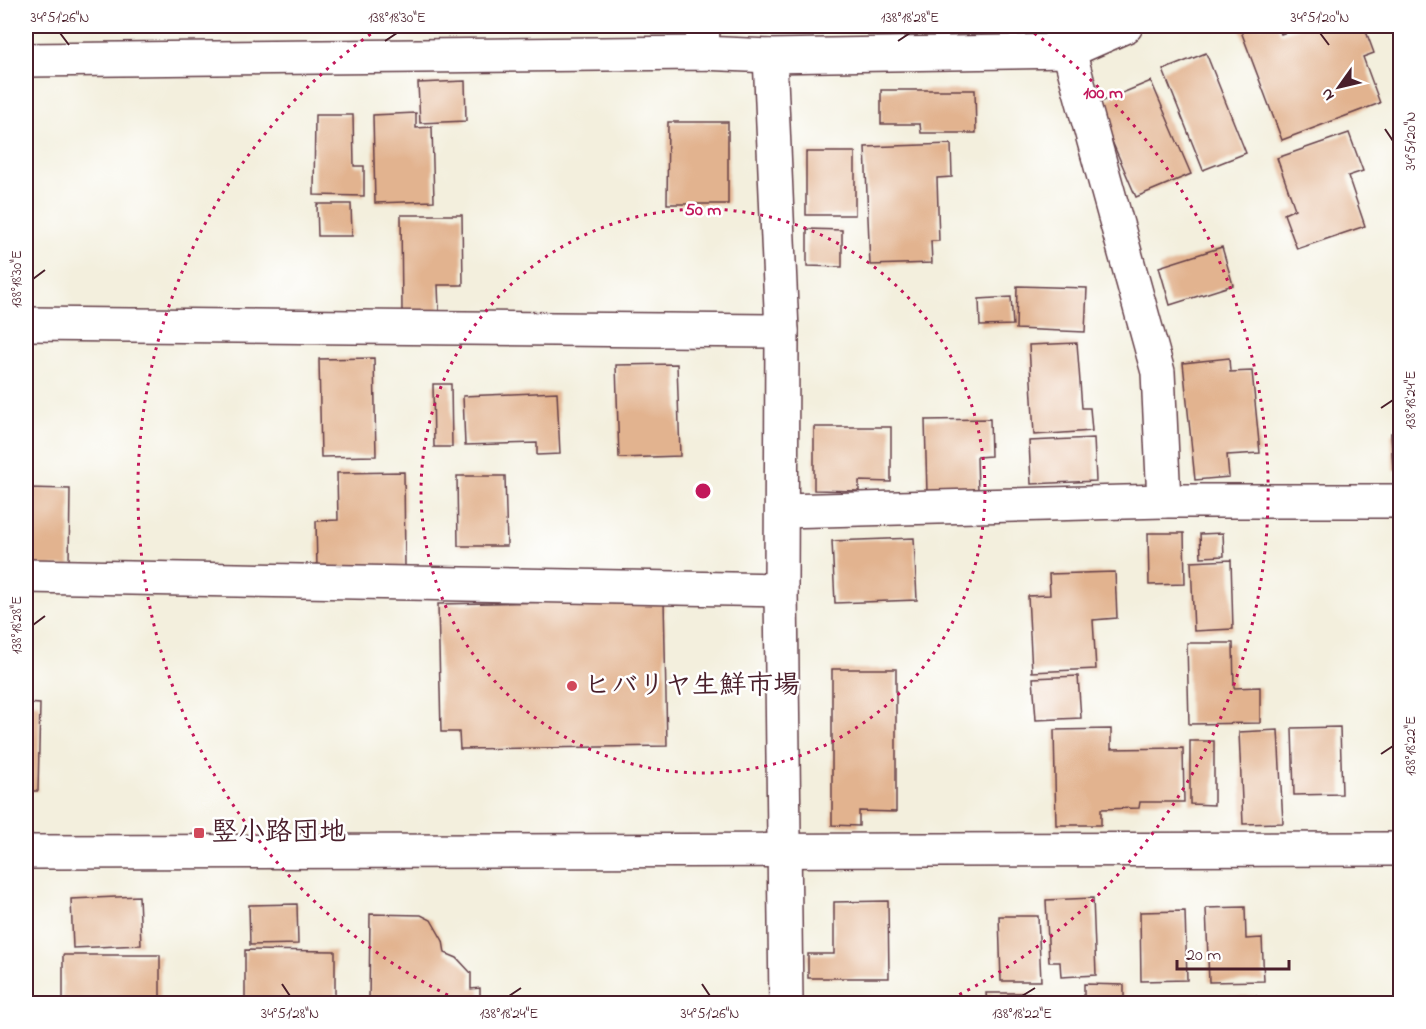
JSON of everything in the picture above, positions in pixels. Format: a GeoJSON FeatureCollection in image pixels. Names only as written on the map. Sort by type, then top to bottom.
{"type":"FeatureCollection","features":[{"type":"Feature","properties":{"kind":"street"},"geometry":{"type":"LineString","coordinates":[[26,60],[703,39],[770,56],[1064,38],[1126,26]]}},
{"type":"Feature","properties":{"kind":"street"},"geometry":{"type":"LineString","coordinates":[[1064,38],[1158,372],[1164,501]]}},
{"type":"Feature","properties":{"kind":"street"},"geometry":{"type":"LineString","coordinates":[[770,56],[782,331],[781,590],[786,1004]]}},
{"type":"Feature","properties":{"kind":"street"},"geometry":{"type":"LineString","coordinates":[[26,324],[782,331]]}},
{"type":"Feature","properties":{"kind":"street"},"geometry":{"type":"LineString","coordinates":[[782,511],[1164,501],[1401,501]]}},
{"type":"Feature","properties":{"kind":"street"},"geometry":{"type":"LineString","coordinates":[[26,576],[781,590]]}},
{"type":"Feature","properties":{"kind":"street"},"geometry":{"type":"LineString","coordinates":[[26,852],[1401,849]]}},
{"type":"Feature","properties":{"kind":"building"},"geometry":{"type":"Polygon","coordinates":[[[1239,26],[1278,26],[1281,34],[1303,26],[1364,26],[1374,53],[1363,57],[1380,103],[1282,140],[1239,26]]]}},
{"type":"Feature","properties":{"kind":"building"},"geometry":{"type":"Polygon","coordinates":[[[1206,53],[1246,153],[1203,170],[1163,70],[1206,53]]]}},
{"type":"Feature","properties":{"kind":"building"},"geometry":{"type":"Polygon","coordinates":[[[465,81],[466,121],[420,123],[418,83],[465,81]]]}},
{"type":"Feature","properties":{"kind":"building"},"geometry":{"type":"Polygon","coordinates":[[[1151,81],[1191,174],[1136,197],[1096,104],[1151,81]]]}},
{"type":"Feature","properties":{"kind":"building"},"geometry":{"type":"Polygon","coordinates":[[[881,90],[975,90],[976,133],[921,133],[920,124],[881,124],[881,90]]]}},
{"type":"Feature","properties":{"kind":"building"},"geometry":{"type":"Polygon","coordinates":[[[416,113],[416,128],[432,127],[434,201],[375,203],[373,115],[416,113]]]}},
{"type":"Feature","properties":{"kind":"building"},"geometry":{"type":"Polygon","coordinates":[[[315,115],[353,115],[354,166],[364,166],[364,196],[314,195],[315,115]]]}},
{"type":"Feature","properties":{"kind":"building"},"geometry":{"type":"Polygon","coordinates":[[[668,122],[728,122],[728,204],[667,204],[668,122]]]}},
{"type":"Feature","properties":{"kind":"building"},"geometry":{"type":"Polygon","coordinates":[[[1349,133],[1363,171],[1348,176],[1365,226],[1297,249],[1284,214],[1295,209],[1277,158],[1349,133]]]}},
{"type":"Feature","properties":{"kind":"building"},"geometry":{"type":"Polygon","coordinates":[[[951,144],[952,177],[937,178],[939,241],[931,241],[932,263],[870,265],[865,147],[951,144]]]}},
{"type":"Feature","properties":{"kind":"building"},"geometry":{"type":"Polygon","coordinates":[[[806,152],[855,152],[855,215],[806,215],[806,152]]]}},
{"type":"Feature","properties":{"kind":"building"},"geometry":{"type":"Polygon","coordinates":[[[317,204],[351,204],[352,236],[318,236],[317,204]]]}},
{"type":"Feature","properties":{"kind":"building"},"geometry":{"type":"Polygon","coordinates":[[[401,215],[462,215],[463,285],[438,285],[439,311],[402,311],[401,215]]]}},
{"type":"Feature","properties":{"kind":"building"},"geometry":{"type":"Polygon","coordinates":[[[807,229],[842,230],[842,267],[807,266],[807,229]]]}},
{"type":"Feature","properties":{"kind":"building"},"geometry":{"type":"Polygon","coordinates":[[[1222,247],[1233,285],[1170,305],[1159,267],[1222,247]]]}},
{"type":"Feature","properties":{"kind":"building"},"geometry":{"type":"Polygon","coordinates":[[[1017,286],[1087,288],[1085,332],[1016,329],[1017,286]]]}},
{"type":"Feature","properties":{"kind":"building"},"geometry":{"type":"Polygon","coordinates":[[[1011,297],[1013,325],[980,326],[979,299],[1011,297]]]}},
{"type":"Feature","properties":{"kind":"building"},"geometry":{"type":"Polygon","coordinates":[[[1077,343],[1082,408],[1090,408],[1092,431],[1034,435],[1029,345],[1077,343]]]}},
{"type":"Feature","properties":{"kind":"building"},"geometry":{"type":"Polygon","coordinates":[[[374,358],[376,456],[321,457],[319,359],[374,358]]]}},
{"type":"Feature","properties":{"kind":"building"},"geometry":{"type":"Polygon","coordinates":[[[1229,358],[1230,372],[1252,371],[1260,453],[1227,455],[1229,477],[1195,480],[1183,363],[1229,358]]]}},
{"type":"Feature","properties":{"kind":"building"},"geometry":{"type":"Polygon","coordinates":[[[677,364],[680,456],[619,458],[616,365],[677,364]]]}},
{"type":"Feature","properties":{"kind":"building"},"geometry":{"type":"Polygon","coordinates":[[[433,384],[451,384],[452,447],[434,447],[433,384]]]}},
{"type":"Feature","properties":{"kind":"building"},"geometry":{"type":"Polygon","coordinates":[[[557,392],[560,454],[537,455],[537,443],[465,445],[463,396],[557,392]]]}},
{"type":"Feature","properties":{"kind":"building"},"geometry":{"type":"Polygon","coordinates":[[[990,419],[991,456],[977,457],[978,491],[927,493],[925,420],[990,419]]]}},
{"type":"Feature","properties":{"kind":"building"},"geometry":{"type":"Polygon","coordinates":[[[814,427],[891,427],[891,482],[859,481],[859,491],[814,490],[814,427]]]}},
{"type":"Feature","properties":{"kind":"building"},"geometry":{"type":"Polygon","coordinates":[[[1391,433],[1400,433],[1400,470],[1393,470],[1391,433]]]}},
{"type":"Feature","properties":{"kind":"building"},"geometry":{"type":"Polygon","coordinates":[[[1094,438],[1096,481],[1031,484],[1029,441],[1094,438]]]}},
{"type":"Feature","properties":{"kind":"building"},"geometry":{"type":"Polygon","coordinates":[[[404,472],[405,567],[317,568],[316,521],[338,520],[337,473],[404,472]]]}},
{"type":"Feature","properties":{"kind":"building"},"geometry":{"type":"Polygon","coordinates":[[[457,476],[505,476],[507,546],[458,546],[457,476]]]}},
{"type":"Feature","properties":{"kind":"building"},"geometry":{"type":"Polygon","coordinates":[[[26,488],[70,489],[69,566],[26,566],[26,488]]]}},
{"type":"Feature","properties":{"kind":"building"},"geometry":{"type":"Polygon","coordinates":[[[1148,533],[1184,533],[1185,584],[1149,585],[1148,533]]]}},
{"type":"Feature","properties":{"kind":"building"},"geometry":{"type":"Polygon","coordinates":[[[1223,533],[1224,556],[1201,557],[1200,534],[1223,533]]]}},
{"type":"Feature","properties":{"kind":"building"},"geometry":{"type":"Polygon","coordinates":[[[914,538],[917,600],[835,603],[832,541],[914,538]]]}},
{"type":"Feature","properties":{"kind":"building"},"geometry":{"type":"Polygon","coordinates":[[[1231,560],[1233,629],[1194,631],[1191,562],[1231,560]]]}},
{"type":"Feature","properties":{"kind":"building"},"geometry":{"type":"Polygon","coordinates":[[[1115,572],[1117,618],[1093,620],[1096,669],[1032,672],[1028,596],[1050,595],[1049,574],[1115,572]]]}},
{"type":"Feature","properties":{"kind":"building"},"geometry":{"type":"Polygon","coordinates":[[[664,600],[667,746],[460,749],[459,732],[441,732],[438,604],[664,600]]]}},
{"type":"Feature","properties":{"kind":"building"},"geometry":{"type":"Polygon","coordinates":[[[1187,643],[1233,643],[1234,688],[1260,687],[1260,723],[1189,724],[1187,643]]]}},
{"type":"Feature","properties":{"kind":"building"},"geometry":{"type":"Polygon","coordinates":[[[832,669],[896,669],[896,812],[859,811],[859,826],[832,825],[832,669]]]}},
{"type":"Feature","properties":{"kind":"building"},"geometry":{"type":"Polygon","coordinates":[[[1078,676],[1081,718],[1036,720],[1033,678],[1078,676]]]}},
{"type":"Feature","properties":{"kind":"building"},"geometry":{"type":"Polygon","coordinates":[[[26,703],[40,704],[38,791],[26,791],[26,703]]]}},
{"type":"Feature","properties":{"kind":"building"},"geometry":{"type":"Polygon","coordinates":[[[1340,727],[1342,794],[1294,795],[1292,728],[1340,727]]]}},
{"type":"Feature","properties":{"kind":"building"},"geometry":{"type":"Polygon","coordinates":[[[1111,729],[1111,749],[1183,748],[1184,802],[1140,802],[1139,808],[1101,809],[1101,825],[1056,825],[1054,730],[1111,729]]]}},
{"type":"Feature","properties":{"kind":"building"},"geometry":{"type":"Polygon","coordinates":[[[1278,730],[1283,823],[1243,824],[1239,732],[1278,730]]]}},
{"type":"Feature","properties":{"kind":"building"},"geometry":{"type":"Polygon","coordinates":[[[1190,741],[1214,741],[1214,805],[1190,804],[1190,741]]]}},
{"type":"Feature","properties":{"kind":"building"},"geometry":{"type":"Polygon","coordinates":[[[139,896],[141,945],[73,948],[71,899],[139,896]]]}},
{"type":"Feature","properties":{"kind":"building"},"geometry":{"type":"Polygon","coordinates":[[[1093,898],[1096,975],[1061,977],[1060,962],[1049,962],[1046,900],[1093,898]]]}},
{"type":"Feature","properties":{"kind":"building"},"geometry":{"type":"Polygon","coordinates":[[[888,901],[889,978],[808,978],[808,954],[834,954],[834,902],[888,901]]]}},
{"type":"Feature","properties":{"kind":"building"},"geometry":{"type":"Polygon","coordinates":[[[297,904],[298,944],[250,945],[249,905],[297,904]]]}},
{"type":"Feature","properties":{"kind":"building"},"geometry":{"type":"Polygon","coordinates":[[[1245,907],[1246,939],[1262,938],[1264,981],[1209,982],[1206,908],[1245,907]]]}},
{"type":"Feature","properties":{"kind":"building"},"geometry":{"type":"Polygon","coordinates":[[[1185,911],[1187,980],[1141,981],[1140,912],[1185,911]]]}},
{"type":"Feature","properties":{"kind":"building"},"geometry":{"type":"Polygon","coordinates":[[[370,914],[421,915],[431,920],[443,941],[445,953],[457,958],[471,973],[471,989],[480,988],[480,1004],[369,1004],[370,914]]]}},
{"type":"Feature","properties":{"kind":"building"},"geometry":{"type":"Polygon","coordinates":[[[999,916],[1038,916],[1041,981],[1001,981],[999,916]]]}},
{"type":"Feature","properties":{"kind":"building"},"geometry":{"type":"Polygon","coordinates":[[[245,950],[335,951],[335,1004],[245,1004],[245,950]]]}},
{"type":"Feature","properties":{"kind":"building"},"geometry":{"type":"Polygon","coordinates":[[[63,955],[160,955],[160,1004],[63,1004],[63,955]]]}},
{"type":"Feature","properties":{"kind":"building"},"geometry":{"type":"Polygon","coordinates":[[[1084,984],[1124,985],[1124,1004],[1084,1004],[1084,984]]]}},
{"type":"Feature","properties":{"kind":"building"},"geometry":{"type":"Polygon","coordinates":[[[986,993],[1029,993],[1029,1004],[987,1004],[986,993]]]}},
{"type":"Feature","properties":{"kind":"building"},"geometry":{"type":"Polygon","coordinates":[[[1256,996],[1256,1004],[1210,1004],[1210,998],[1256,996]]]}},
{"type":"Feature","properties":{"kind":"place","name":"ヒバリヤ生鮮市場"},"geometry":{"type":"Point","coordinates":[572,686]}},
{"type":"Feature","properties":{"kind":"place","name":"竪小路団地"},"geometry":{"type":"Point","coordinates":[199,833]}}]}
